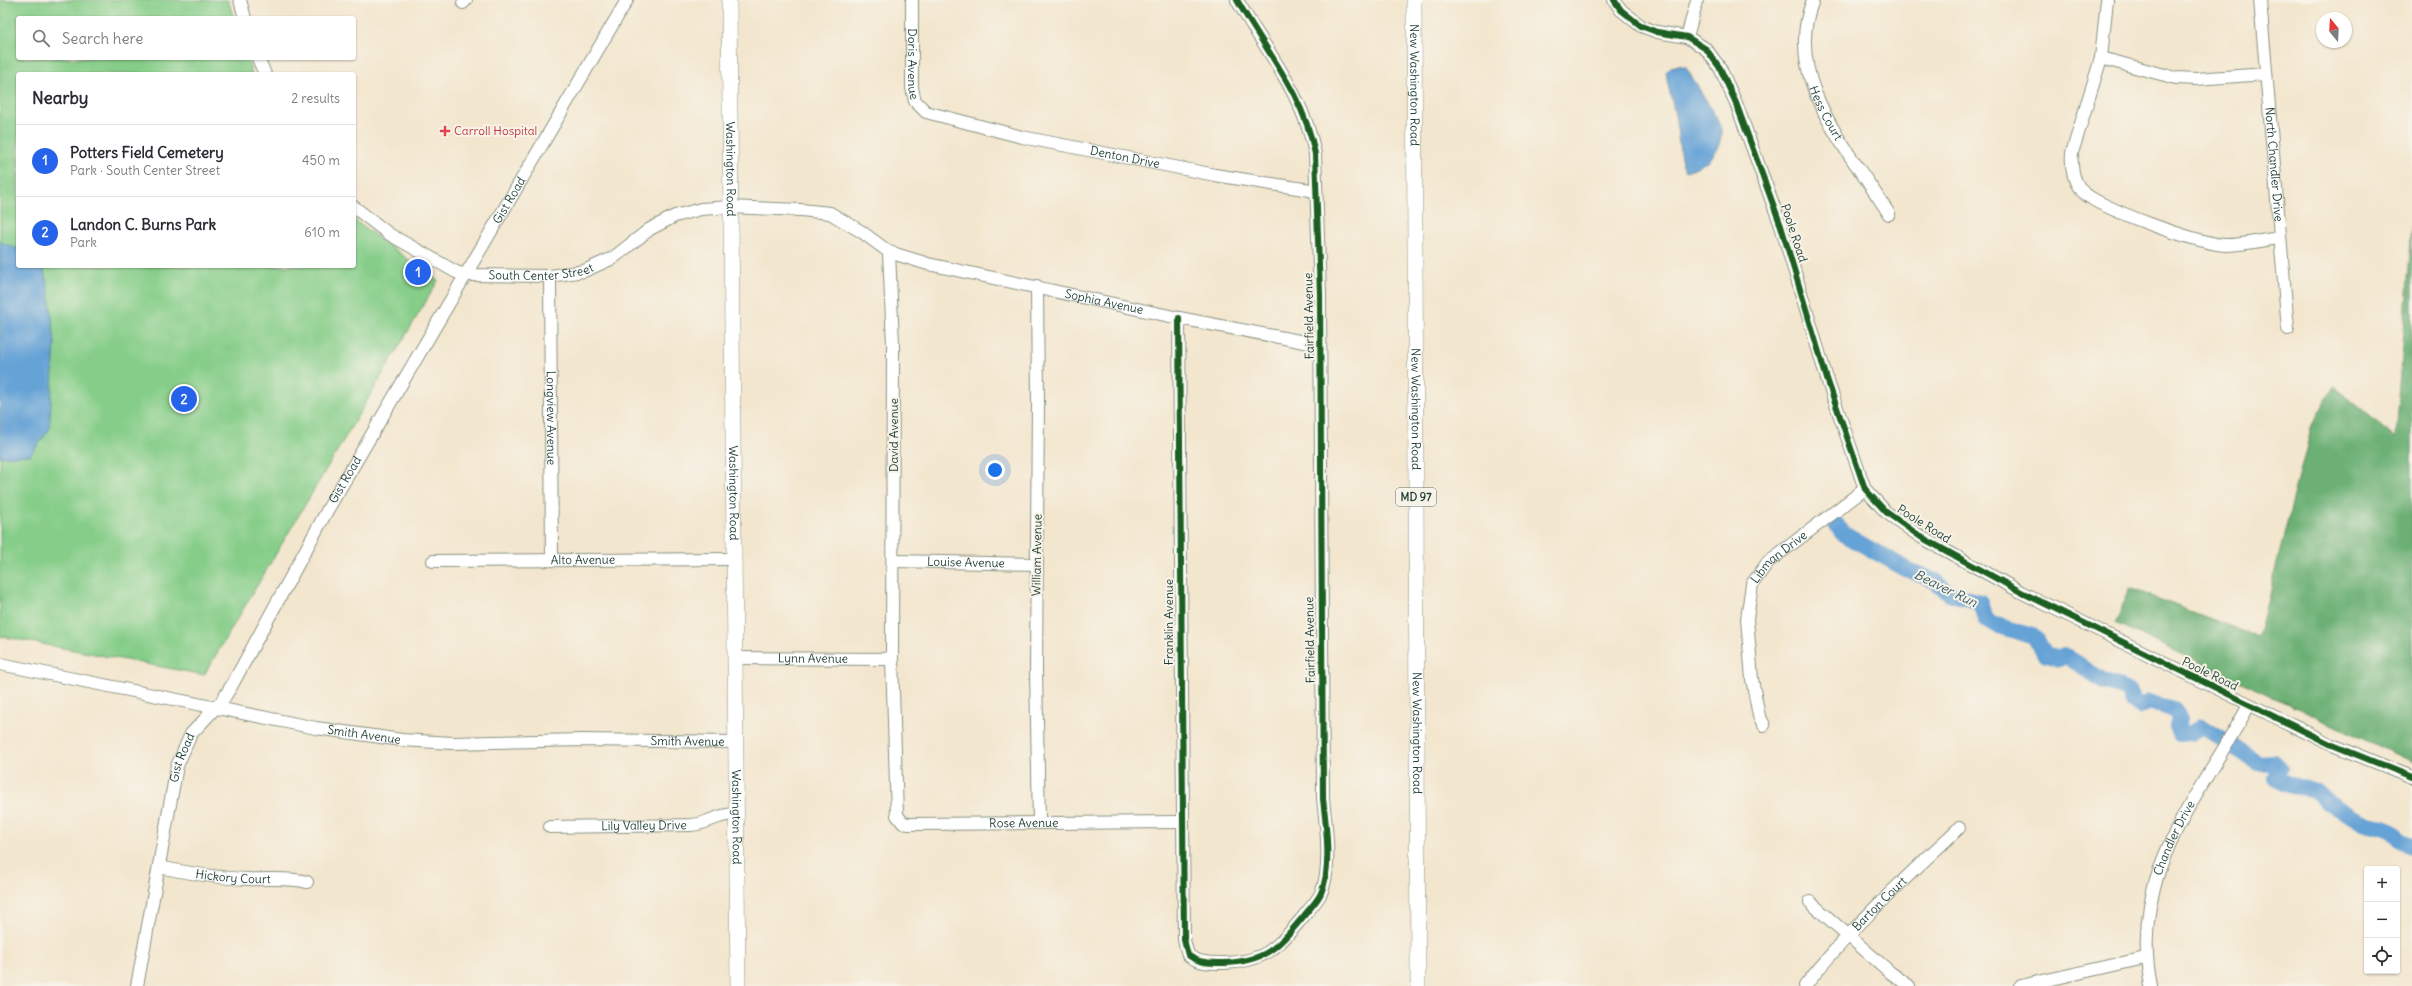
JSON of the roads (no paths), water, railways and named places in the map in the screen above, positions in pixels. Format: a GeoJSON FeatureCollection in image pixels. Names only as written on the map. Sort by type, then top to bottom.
{"type":"FeatureCollection","features":[{"type":"Feature","properties":{"kind":"main road","name":"Washington Road"},"geometry":{"type":"LineString","coordinates":[[728,0],[734,742],[738,986]]}},
{"type":"Feature","properties":{"kind":"main road","name":"New Washington Road"},"geometry":{"type":"LineString","coordinates":[[1414,0],[1418,986]]}},
{"type":"Feature","properties":{"kind":"street"},"geometry":{"type":"LineString","coordinates":[[240,0],[244,16]]}},
{"type":"Feature","properties":{"kind":"street","name":"Gist Road"},"geometry":{"type":"LineString","coordinates":[[137,986],[174,780],[181,755],[194,730],[232,685],[328,509],[627,0]]}},
{"type":"Feature","properties":{"kind":"street","name":"Doris Avenue"},"geometry":{"type":"LineString","coordinates":[[912,0],[912,88],[915,101],[922,110],[936,116]]}},
{"type":"Feature","properties":{"kind":"street","name":"Fairfield Avenue"},"geometry":{"type":"LineString","coordinates":[[1182,926],[1185,949],[1194,959],[1208,963],[1252,960],[1270,951],[1288,934],[1317,901],[1324,881],[1326,847],[1323,799],[1320,573],[1320,345],[1315,154],[1306,118],[1286,79],[1237,0]]}},
{"type":"Feature","properties":{"kind":"street","name":"Poole Road"},"geometry":{"type":"LineString","coordinates":[[1614,0],[1621,10],[1641,26],[1657,32],[1686,37],[1706,49],[1720,68],[1736,103],[1781,226],[1827,379],[1865,488],[1886,512],[1920,536],[2021,592],[2330,744],[2412,777]]}},
{"type":"Feature","properties":{"kind":"street"},"geometry":{"type":"LineString","coordinates":[[1686,37],[1697,0]]}},
{"type":"Feature","properties":{"kind":"street","name":"Hess Court"},"geometry":{"type":"LineString","coordinates":[[1814,0],[1807,19],[1804,40],[1805,58],[1812,85],[1820,105],[1889,214]]}},
{"type":"Feature","properties":{"kind":"street"},"geometry":{"type":"LineString","coordinates":[[2107,0],[2101,58],[2072,153],[2071,166],[2074,178],[2081,191],[2091,199],[2116,210],[2202,241],[2224,245],[2280,238]]}},
{"type":"Feature","properties":{"kind":"street","name":"North Chandler Drive"},"geometry":{"type":"LineString","coordinates":[[2260,0],[2288,329]]}},
{"type":"Feature","properties":{"kind":"street"},"geometry":{"type":"LineString","coordinates":[[2101,58],[2176,78],[2196,79],[2266,74]]}},
{"type":"Feature","properties":{"kind":"street"},"geometry":{"type":"LineString","coordinates":[[259,60],[264,72]]}},
{"type":"Feature","properties":{"kind":"street","name":"Denton Drive"},"geometry":{"type":"LineString","coordinates":[[936,116],[1022,137],[1215,175],[1316,191]]}},
{"type":"Feature","properties":{"kind":"street"},"geometry":{"type":"LineString","coordinates":[[730,207],[830,213],[849,223],[889,252]]}},
{"type":"Feature","properties":{"kind":"street","name":"South Center Street"},"geometry":{"type":"LineString","coordinates":[[356,209],[389,234],[456,272],[466,275],[550,276],[584,271],[604,264],[650,229],[675,216],[701,209],[730,207]]}},
{"type":"Feature","properties":{"kind":"street","name":"Sophia Avenue"},"geometry":{"type":"LineString","coordinates":[[889,252],[928,264],[1037,286],[1179,318],[1320,345]]}},
{"type":"Feature","properties":{"kind":"street","name":"David Avenue"},"geometry":{"type":"LineString","coordinates":[[889,252],[893,344],[894,561],[892,659],[895,788]]}},
{"type":"Feature","properties":{"kind":"street","name":"Longview Avenue"},"geometry":{"type":"LineString","coordinates":[[550,276],[552,560]]}},
{"type":"Feature","properties":{"kind":"street","name":"William Avenue"},"geometry":{"type":"LineString","coordinates":[[1037,286],[1036,671],[1039,823]]}},
{"type":"Feature","properties":{"kind":"street","name":"Franklin Avenue"},"geometry":{"type":"LineString","coordinates":[[1179,318],[1182,926]]}},
{"type":"Feature","properties":{"kind":"street","name":"Libman Drive"},"geometry":{"type":"LineString","coordinates":[[1764,725],[1759,716],[1752,680],[1747,619],[1752,584],[1768,562],[1865,488]]}},
{"type":"Feature","properties":{"kind":"street","name":"Alto Avenue"},"geometry":{"type":"LineString","coordinates":[[433,561],[733,559]]}},
{"type":"Feature","properties":{"kind":"street","name":"Louise Avenue"},"geometry":{"type":"LineString","coordinates":[[894,561],[1037,564]]}},
{"type":"Feature","properties":{"kind":"street","name":"Lynn Avenue"},"geometry":{"type":"LineString","coordinates":[[734,658],[892,659]]}},
{"type":"Feature","properties":{"kind":"street","name":"Smith Avenue"},"geometry":{"type":"LineString","coordinates":[[0,664],[316,728],[424,742],[645,740],[734,742]]}},
{"type":"Feature","properties":{"kind":"street","name":"Chandler Drive"},"geometry":{"type":"LineString","coordinates":[[2151,986],[2145,958],[2149,900],[2160,863],[2194,796],[2217,762],[2249,705]]}},
{"type":"Feature","properties":{"kind":"street","name":"Rose Avenue"},"geometry":{"type":"LineString","coordinates":[[895,788],[897,815],[903,823],[955,825],[1181,822]]}},
{"type":"Feature","properties":{"kind":"street","name":"Lily Valley Drive"},"geometry":{"type":"LineString","coordinates":[[550,827],[691,825],[699,824],[720,814],[736,814]]}},
{"type":"Feature","properties":{"kind":"street","name":"Barton Court"},"geometry":{"type":"LineString","coordinates":[[1805,986],[1850,936],[1908,876],[1959,828]]}},
{"type":"Feature","properties":{"kind":"street","name":"Hickory Court"},"geometry":{"type":"LineString","coordinates":[[159,867],[218,877],[294,879],[307,882]]}},
{"type":"Feature","properties":{"kind":"street"},"geometry":{"type":"LineString","coordinates":[[1810,902],[1909,986]]}},
{"type":"Feature","properties":{"kind":"street"},"geometry":{"type":"LineString","coordinates":[[2021,986],[2145,958]]}},
{"type":"Feature","properties":{"kind":"water"},"geometry":{"type":"Polygon","coordinates":[[[1678,65],[1686,67],[1721,129],[1721,137],[1716,152],[1700,166],[1685,171],[1681,157],[1675,115],[1666,72],[1671,67],[1678,65]]]}},
{"type":"Feature","properties":{"kind":"water"},"geometry":{"type":"Polygon","coordinates":[[[0,242],[16,248],[16,268],[43,268],[49,292],[55,344],[49,430],[30,455],[0,457],[0,242]]]}},
{"type":"Feature","properties":{"kind":"waterway","name":"Beaver Run"},"geometry":{"type":"LineString","coordinates":[[1835,522],[1842,533],[1904,568],[1935,581],[1949,593],[1980,602],[1985,619],[1996,625],[2035,637],[2044,654],[2059,659],[2064,656],[2101,680],[2127,690],[2130,692],[2131,700],[2139,707],[2149,702],[2174,710],[2180,718],[2177,726],[2180,734],[2191,733],[2201,726],[2259,763],[2274,762],[2280,768],[2276,777],[2286,784],[2313,790],[2325,800],[2351,816],[2365,823],[2391,830],[2401,841],[2412,846]]}},
{"type":"Feature","properties":{"kind":"place","name":"Carroll Hospital"},"geometry":{"type":"Point","coordinates":[445,131]}},
{"type":"Feature","properties":{"kind":"place","name":"Potters Field Cemetery"},"geometry":{"type":"Point","coordinates":[418,272]}},
{"type":"Feature","properties":{"kind":"place","name":"Landon C. Burns Park"},"geometry":{"type":"Point","coordinates":[184,399]}}]}
